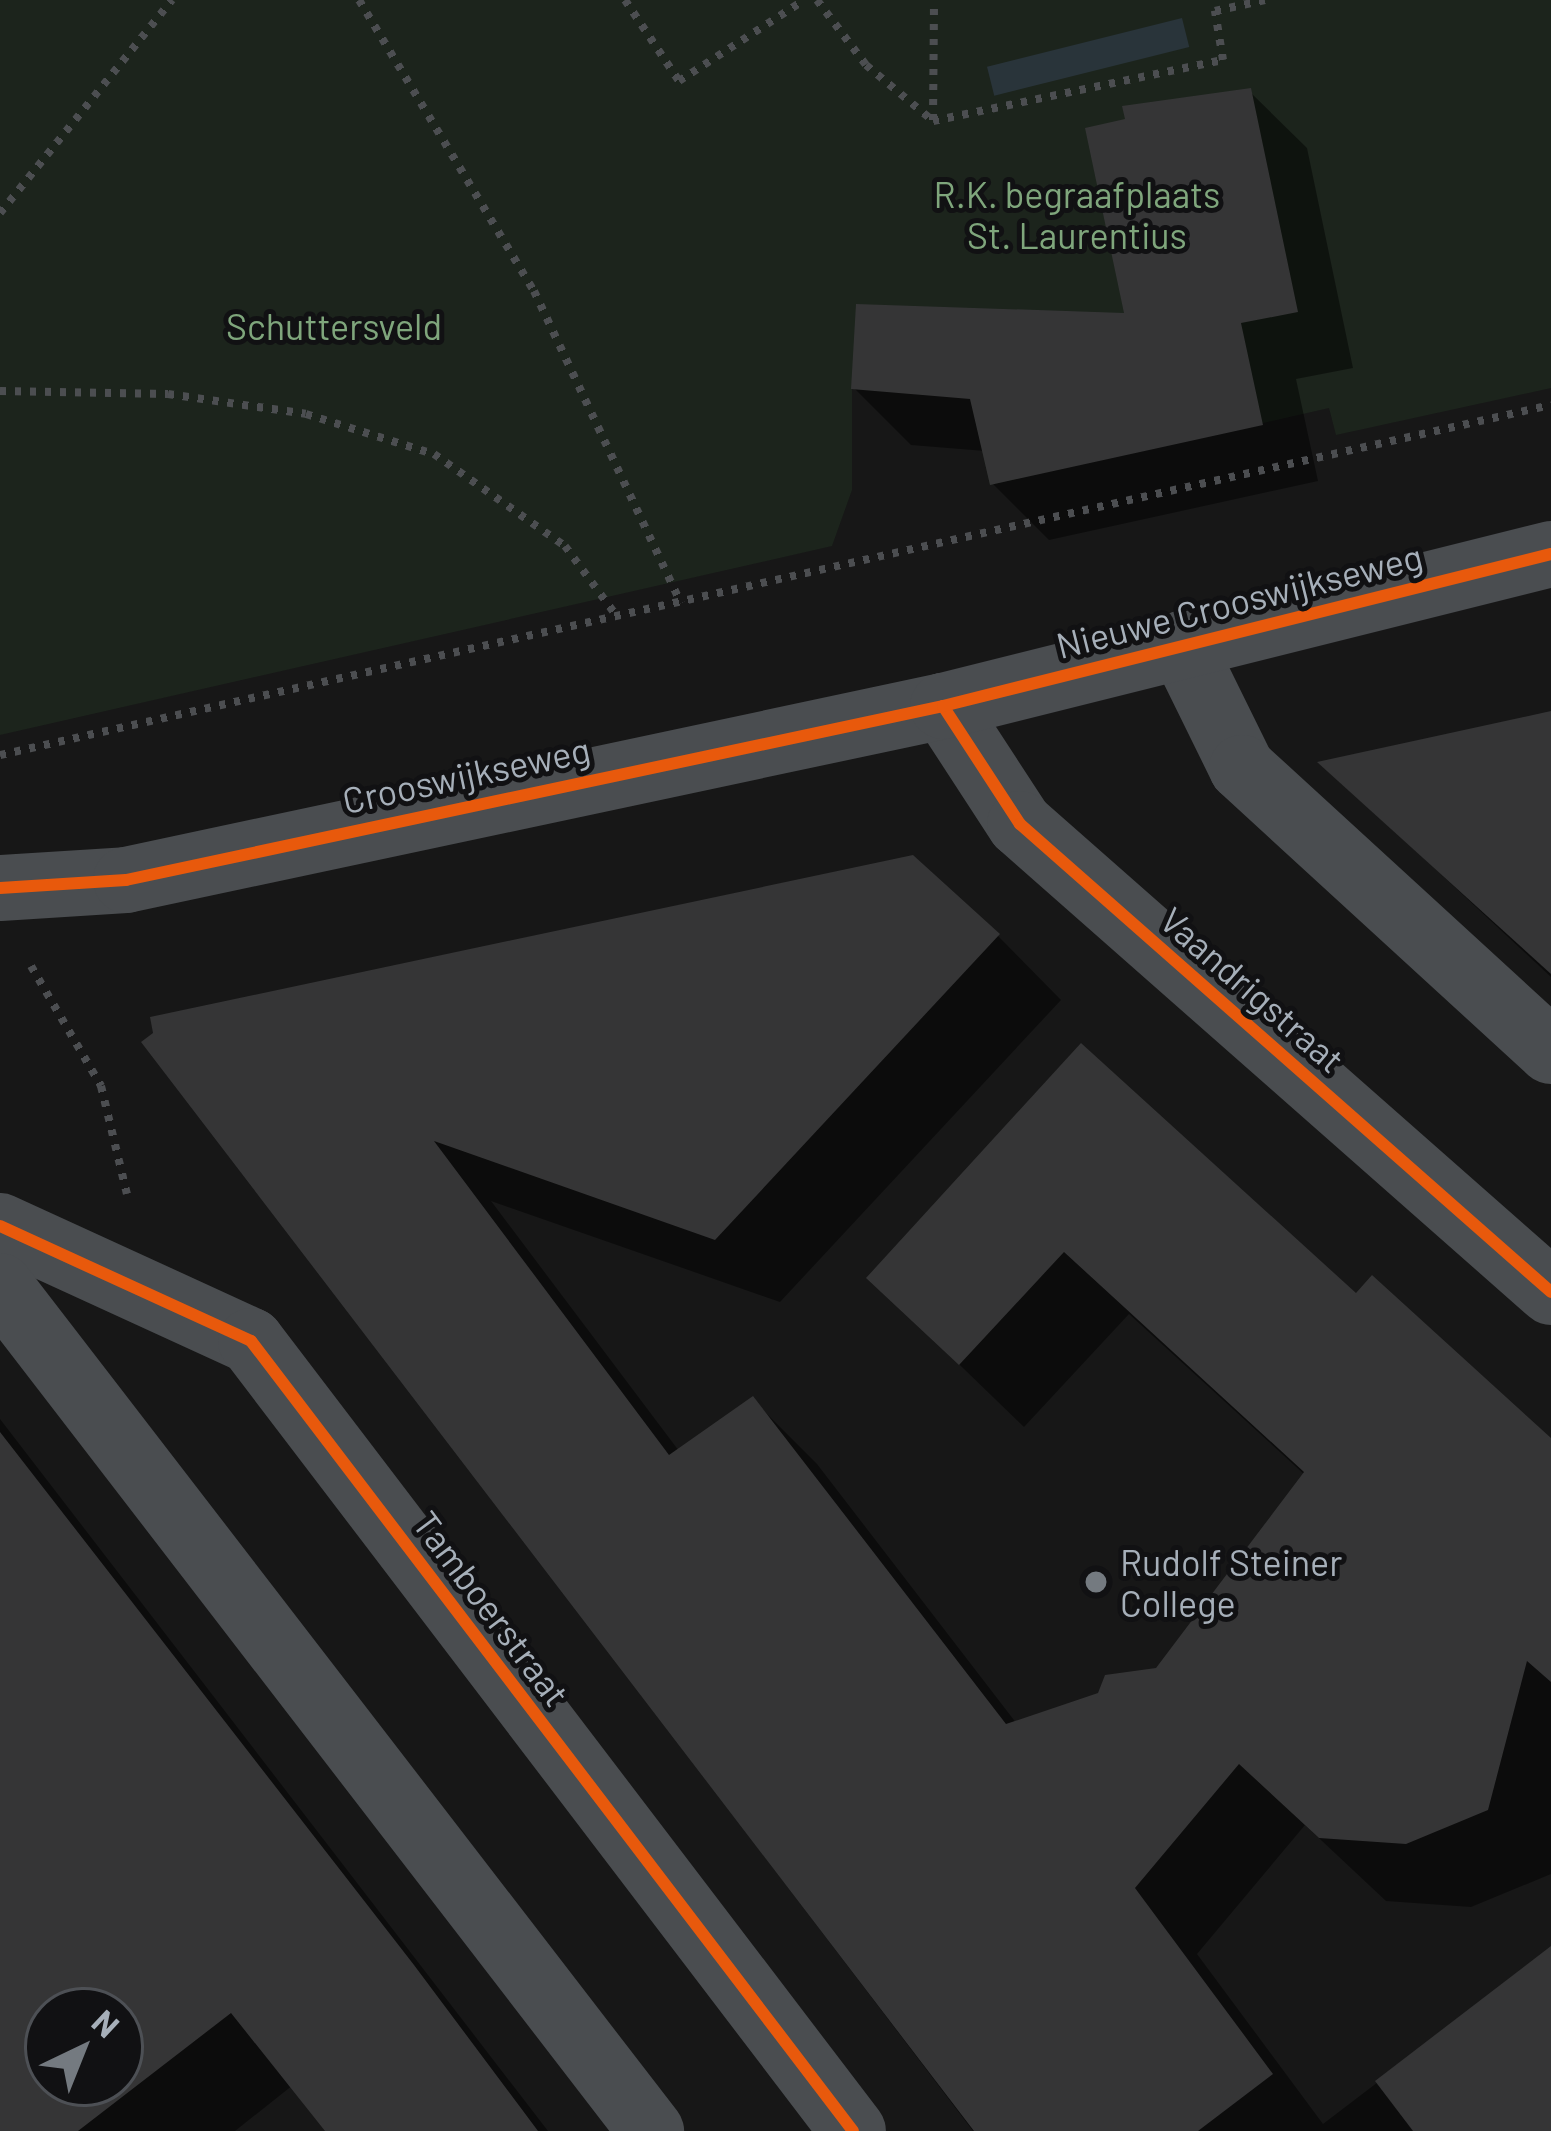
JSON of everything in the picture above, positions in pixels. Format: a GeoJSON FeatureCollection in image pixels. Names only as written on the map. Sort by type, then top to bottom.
{"type":"FeatureCollection","features":[{"type":"Feature","properties":{"kind":"street","name":"Nieuwe Crooswijkseweg"},"geometry":{"type":"LineString","coordinates":[[943,706],[1551,554]]}},
{"type":"Feature","properties":{"kind":"street"},"geometry":{"type":"LineString","coordinates":[[1181,644],[1242,768],[1551,1051]]}},
{"type":"Feature","properties":{"kind":"street","name":"Crooswijkseweg"},"geometry":{"type":"LineString","coordinates":[[0,888],[126,880],[943,706]]}},
{"type":"Feature","properties":{"kind":"street","name":"Vaandrigstraat"},"geometry":{"type":"LineString","coordinates":[[943,706],[1020,824],[1551,1292]]}},
{"type":"Feature","properties":{"kind":"street","name":"Tamboerstraat"},"geometry":{"type":"LineString","coordinates":[[0,1226],[150,1288],[251,1341],[853,2131]]}},
{"type":"Feature","properties":{"kind":"street"},"geometry":{"type":"LineString","coordinates":[[0,1286],[651,2131]]}},
{"type":"Feature","properties":{"kind":"path"},"geometry":{"type":"LineString","coordinates":[[0,213],[172,0]]}},
{"type":"Feature","properties":{"kind":"path"},"geometry":{"type":"LineString","coordinates":[[359,0],[534,291],[681,603]]}},
{"type":"Feature","properties":{"kind":"path"},"geometry":{"type":"LineString","coordinates":[[625,0],[680,81],[804,0]]}},
{"type":"Feature","properties":{"kind":"path"},"geometry":{"type":"LineString","coordinates":[[817,0],[866,65],[933,121]]}},
{"type":"Feature","properties":{"kind":"path"},"geometry":{"type":"LineString","coordinates":[[933,121],[934,0]]}},
{"type":"Feature","properties":{"kind":"path"},"geometry":{"type":"LineString","coordinates":[[933,121],[1223,60],[1214,5],[1265,0]]}},
{"type":"Feature","properties":{"kind":"path"},"geometry":{"type":"LineString","coordinates":[[0,391],[168,394],[305,414],[434,454],[566,546],[618,618]]}},
{"type":"Feature","properties":{"kind":"path"},"geometry":{"type":"LineString","coordinates":[[0,755],[1551,405]]}},
{"type":"Feature","properties":{"kind":"path"},"geometry":{"type":"LineString","coordinates":[[22,951],[101,1086],[150,1288]]}},
{"type":"Feature","properties":{"kind":"green space"},"geometry":{"type":"Polygon","coordinates":[[[0,0],[1551,0],[1551,388],[1336,435],[1329,408],[990,485],[970,398],[852,389],[852,490],[832,546],[0,735],[0,0]]]}},
{"type":"Feature","properties":{"kind":"shaded area"},"geometry":{"type":"Polygon","coordinates":[[[1182,18],[1189,47],[994,96],[987,67],[1182,18]]]}},
{"type":"Feature","properties":{"kind":"building"},"geometry":{"type":"Polygon","coordinates":[[[1251,88],[1298,312],[1241,323],[1263,425],[990,485],[970,399],[851,389],[856,304],[1124,313],[1085,128],[1125,119],[1122,106],[1251,88]]]}},
{"type":"Feature","properties":{"kind":"building"},"geometry":{"type":"Polygon","coordinates":[[[1551,711],[1551,974],[1317,762],[1551,711]]]}},
{"type":"Feature","properties":{"kind":"building","name":"Rudolf Steiner College"},"geometry":{"type":"Polygon","coordinates":[[[913,855],[1000,934],[715,1240],[434,1141],[669,1455],[753,1396],[1006,1724],[1098,1693],[1105,1675],[1156,1668],[1304,1472],[1064,1252],[959,1365],[866,1278],[1081,1043],[1356,1293],[1372,1275],[1551,1438],[1551,1682],[1527,1661],[1488,1810],[1406,1844],[1319,1838],[1239,1764],[1135,1888],[1273,2074],[1198,2131],[974,2131],[141,1042],[153,1033],[150,1017],[913,855]]]}},
{"type":"Feature","properties":{"kind":"building"},"geometry":{"type":"Polygon","coordinates":[[[0,1432],[538,2131],[325,2131],[231,2013],[144,2080],[144,1987],[24,1987],[24,2107],[109,2107],[78,2131],[0,2131],[0,1432]]]}},
{"type":"Feature","properties":{"kind":"building"},"geometry":{"type":"Polygon","coordinates":[[[1551,1946],[1551,2131],[1413,2131],[1375,2081],[1551,1946]]]}},
{"type":"Feature","properties":{"kind":"cycle path"},"geometry":{"type":"LineString","coordinates":[[0,888],[126,880],[943,706],[1551,554]]}},
{"type":"Feature","properties":{"kind":"cycle path"},"geometry":{"type":"LineString","coordinates":[[943,706],[1020,824],[1551,1292]]}},
{"type":"Feature","properties":{"kind":"cycle path"},"geometry":{"type":"LineString","coordinates":[[0,1226],[251,1341],[853,2131]]}},
{"type":"Feature","properties":{"kind":"place","name":"Rudolf Steiner College"},"geometry":{"type":"Point","coordinates":[1096,1582]}},
{"type":"Feature","properties":{"kind":"park label","name":"R.K. begraafplaats St. Laurentius"},"geometry":{"type":"Point","coordinates":[1077,214]}},
{"type":"Feature","properties":{"kind":"park label","name":"Schuttersveld"},"geometry":{"type":"Point","coordinates":[334,326]}}]}
